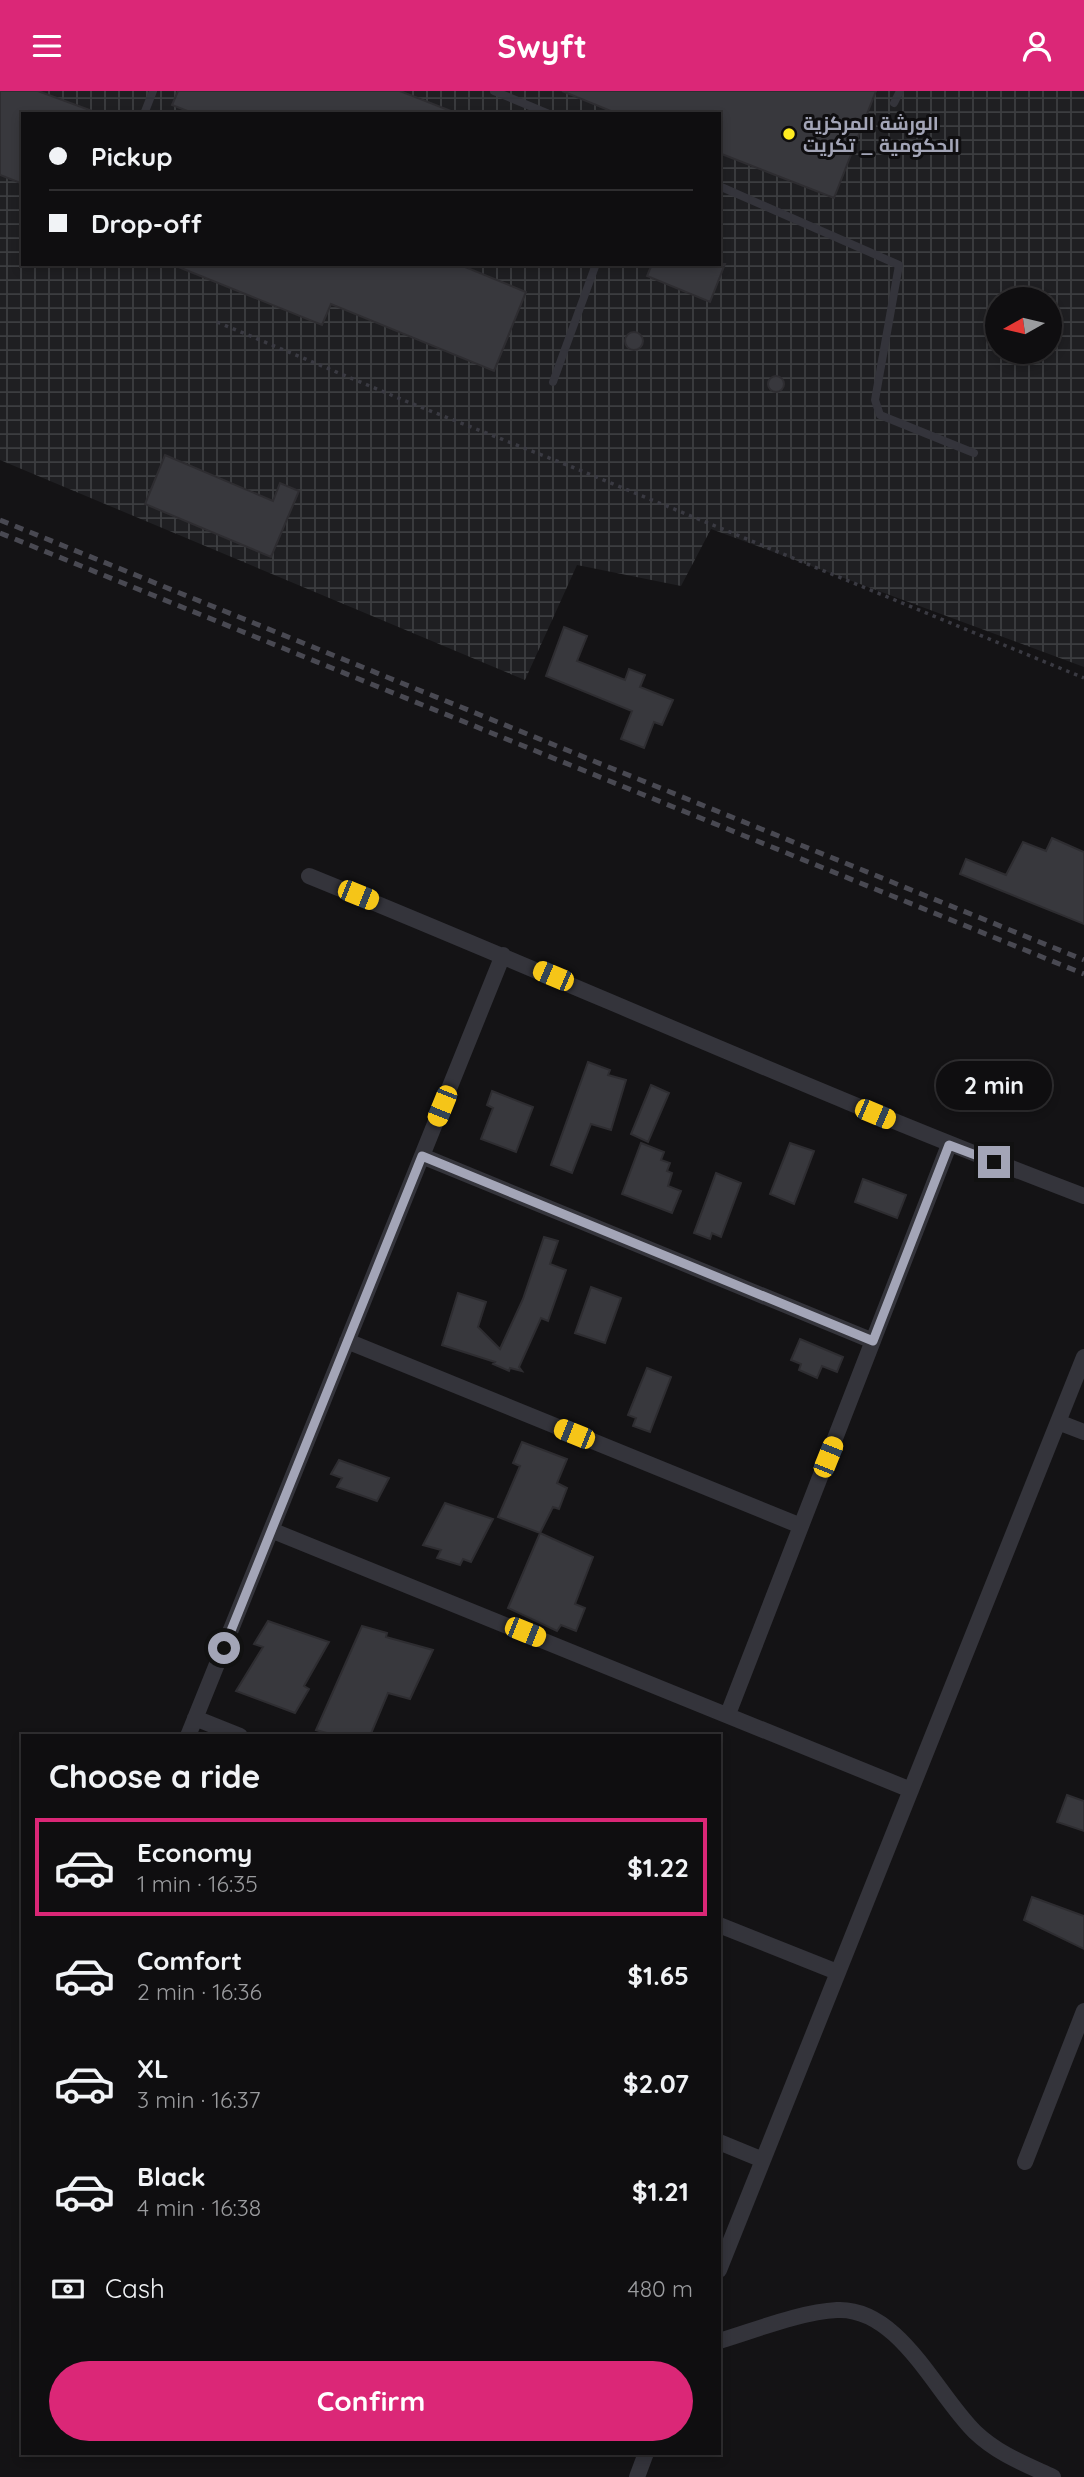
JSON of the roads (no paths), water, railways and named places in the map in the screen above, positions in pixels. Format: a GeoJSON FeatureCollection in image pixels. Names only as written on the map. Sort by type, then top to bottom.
{"type":"FeatureCollection","features":[{"type":"Feature","properties":{"kind":"street"},"geometry":{"type":"LineString","coordinates":[[309,876],[503,955],[949,1145],[1084,1196]]}},
{"type":"Feature","properties":{"kind":"street"},"geometry":{"type":"LineString","coordinates":[[189,1734],[503,955]]}},
{"type":"Feature","properties":{"kind":"street"},"geometry":{"type":"LineString","coordinates":[[728,1714],[949,1145]]}},
{"type":"Feature","properties":{"kind":"street"},"geometry":{"type":"LineString","coordinates":[[422,1156],[873,1341]]}},
{"type":"Feature","properties":{"kind":"street"},"geometry":{"type":"LineString","coordinates":[[347,1341],[801,1526]]}},
{"type":"Feature","properties":{"kind":"street"},"geometry":{"type":"LineString","coordinates":[[721,2265],[1084,1357]]}},
{"type":"Feature","properties":{"kind":"street"},"geometry":{"type":"LineString","coordinates":[[1058,1422],[1084,1432]]}},
{"type":"Feature","properties":{"kind":"street"},"geometry":{"type":"LineString","coordinates":[[271,1530],[911,1790]]}},
{"type":"Feature","properties":{"kind":"street"},"geometry":{"type":"LineString","coordinates":[[195,1718],[235,1734]]}},
{"type":"Feature","properties":{"kind":"street"},"geometry":{"type":"LineString","coordinates":[[721,1927],[837,1972]]}},
{"type":"Feature","properties":{"kind":"street"},"geometry":{"type":"LineString","coordinates":[[1025,2162],[1084,2011]]}},
{"type":"Feature","properties":{"kind":"street"},"geometry":{"type":"LineString","coordinates":[[721,2144],[763,2160]]}},
{"type":"Feature","properties":{"kind":"street"},"geometry":{"type":"LineString","coordinates":[[721,2340],[817,2312],[839,2309],[860,2312],[879,2320],[895,2333],[958,2412],[988,2444],[1008,2457],[1053,2477]]}},
{"type":"Feature","properties":{"kind":"street"},"geometry":{"type":"LineString","coordinates":[[637,2477],[645,2455]]}},
{"type":"Feature","properties":{"kind":"lane"},"geometry":{"type":"LineString","coordinates":[[145,112],[153,91]]}},
{"type":"Feature","properties":{"kind":"lane"},"geometry":{"type":"LineString","coordinates":[[494,91],[544,112]]}},
{"type":"Feature","properties":{"kind":"lane"},"geometry":{"type":"LineString","coordinates":[[894,103],[900,91]]}},
{"type":"Feature","properties":{"kind":"lane"},"geometry":{"type":"LineString","coordinates":[[721,187],[899,265],[875,400],[880,415],[974,453]]}},
{"type":"Feature","properties":{"kind":"lane"},"geometry":{"type":"LineString","coordinates":[[553,382],[595,266]]}},
{"type":"Feature","properties":{"kind":"railway"},"geometry":{"type":"LineString","coordinates":[[0,520],[1084,960]]}},
{"type":"Feature","properties":{"kind":"railway"},"geometry":{"type":"LineString","coordinates":[[0,533],[1084,974]]}},
{"type":"Feature","properties":{"kind":"place","name":"الورشة المركزية الحكومية _ تكريت"},"geometry":{"type":"Point","coordinates":[789,134]}}]}
